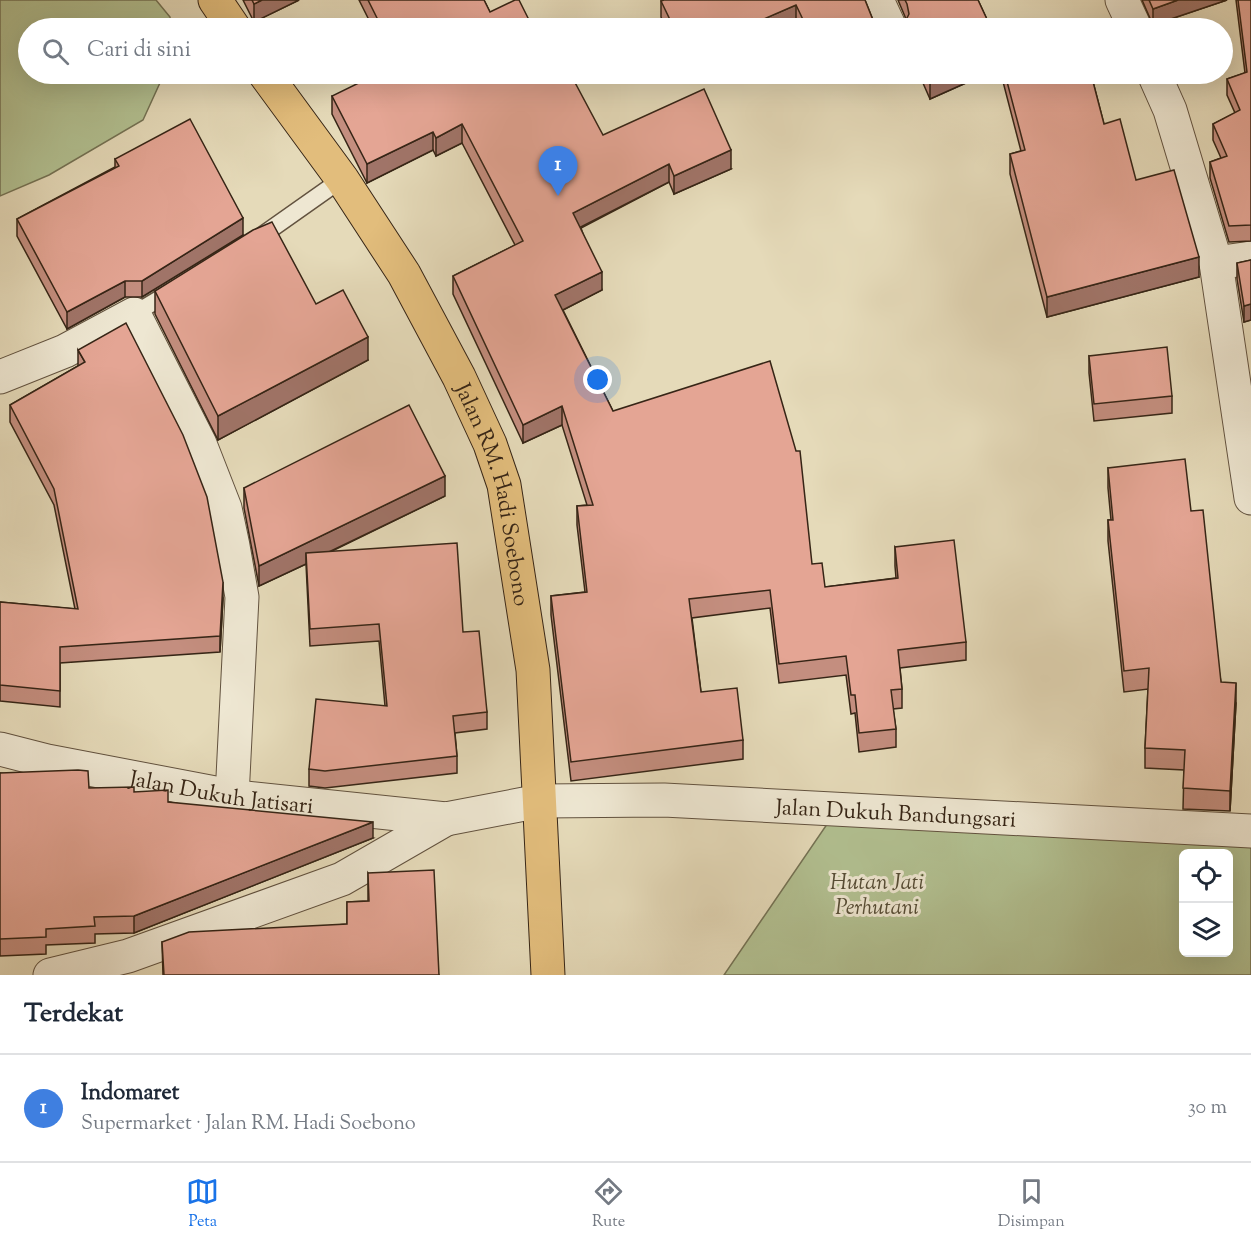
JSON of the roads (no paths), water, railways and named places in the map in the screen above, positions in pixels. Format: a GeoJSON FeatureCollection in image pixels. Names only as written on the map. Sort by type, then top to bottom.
{"type":"FeatureCollection","features":[{"type":"Feature","properties":{"kind":"main road"},"geometry":{"type":"LineString","coordinates":[[215,0],[227,18]]}},
{"type":"Feature","properties":{"kind":"main road","name":"Jalan RM. Hadi Soebono"},"geometry":{"type":"LineString","coordinates":[[272,84],[342,179],[404,274],[490,444],[504,485],[532,670],[548,975]]}},
{"type":"Feature","properties":{"kind":"street"},"geometry":{"type":"LineString","coordinates":[[877,0],[885,18]]}},
{"type":"Feature","properties":{"kind":"street"},"geometry":{"type":"LineString","coordinates":[[1122,0],[1130,18]]}},
{"type":"Feature","properties":{"kind":"street"},"geometry":{"type":"LineString","coordinates":[[1158,84],[1170,110],[1216,263],[1251,498]]}},
{"type":"Feature","properties":{"kind":"street"},"geometry":{"type":"LineString","coordinates":[[1216,263],[1251,258]]}},
{"type":"Feature","properties":{"kind":"street"},"geometry":{"type":"LineString","coordinates":[[0,377],[65,351],[134,314],[200,444],[225,508],[233,546],[242,597],[232,797]]}},
{"type":"Feature","properties":{"kind":"street","name":"Jalan Dukuh Jatisari"},"geometry":{"type":"LineString","coordinates":[[0,749],[47,761],[232,797],[281,804],[446,819],[540,801]]}},
{"type":"Feature","properties":{"kind":"street","name":"Jalan Dukuh Bandungsari"},"geometry":{"type":"LineString","coordinates":[[540,801],[664,800],[1251,831]]}},
{"type":"Feature","properties":{"kind":"street","name":"Jalan Dukuh Jatisari"},"geometry":{"type":"LineString","coordinates":[[50,975],[128,966],[342,879],[446,819]]}},
{"type":"Feature","properties":{"kind":"lane"},"geometry":{"type":"LineString","coordinates":[[245,247],[342,179]]}},
{"type":"Feature","properties":{"kind":"lane"},"geometry":{"type":"LineString","coordinates":[[134,314],[190,281]]}},
{"type":"Feature","properties":{"kind":"place","name":"Indomaret"},"geometry":{"type":"Point","coordinates":[558,196]}},
{"type":"Feature","properties":{"kind":"park label","name":"Hutan Jati Perhutani"},"geometry":{"type":"Point","coordinates":[877,894]}}]}
